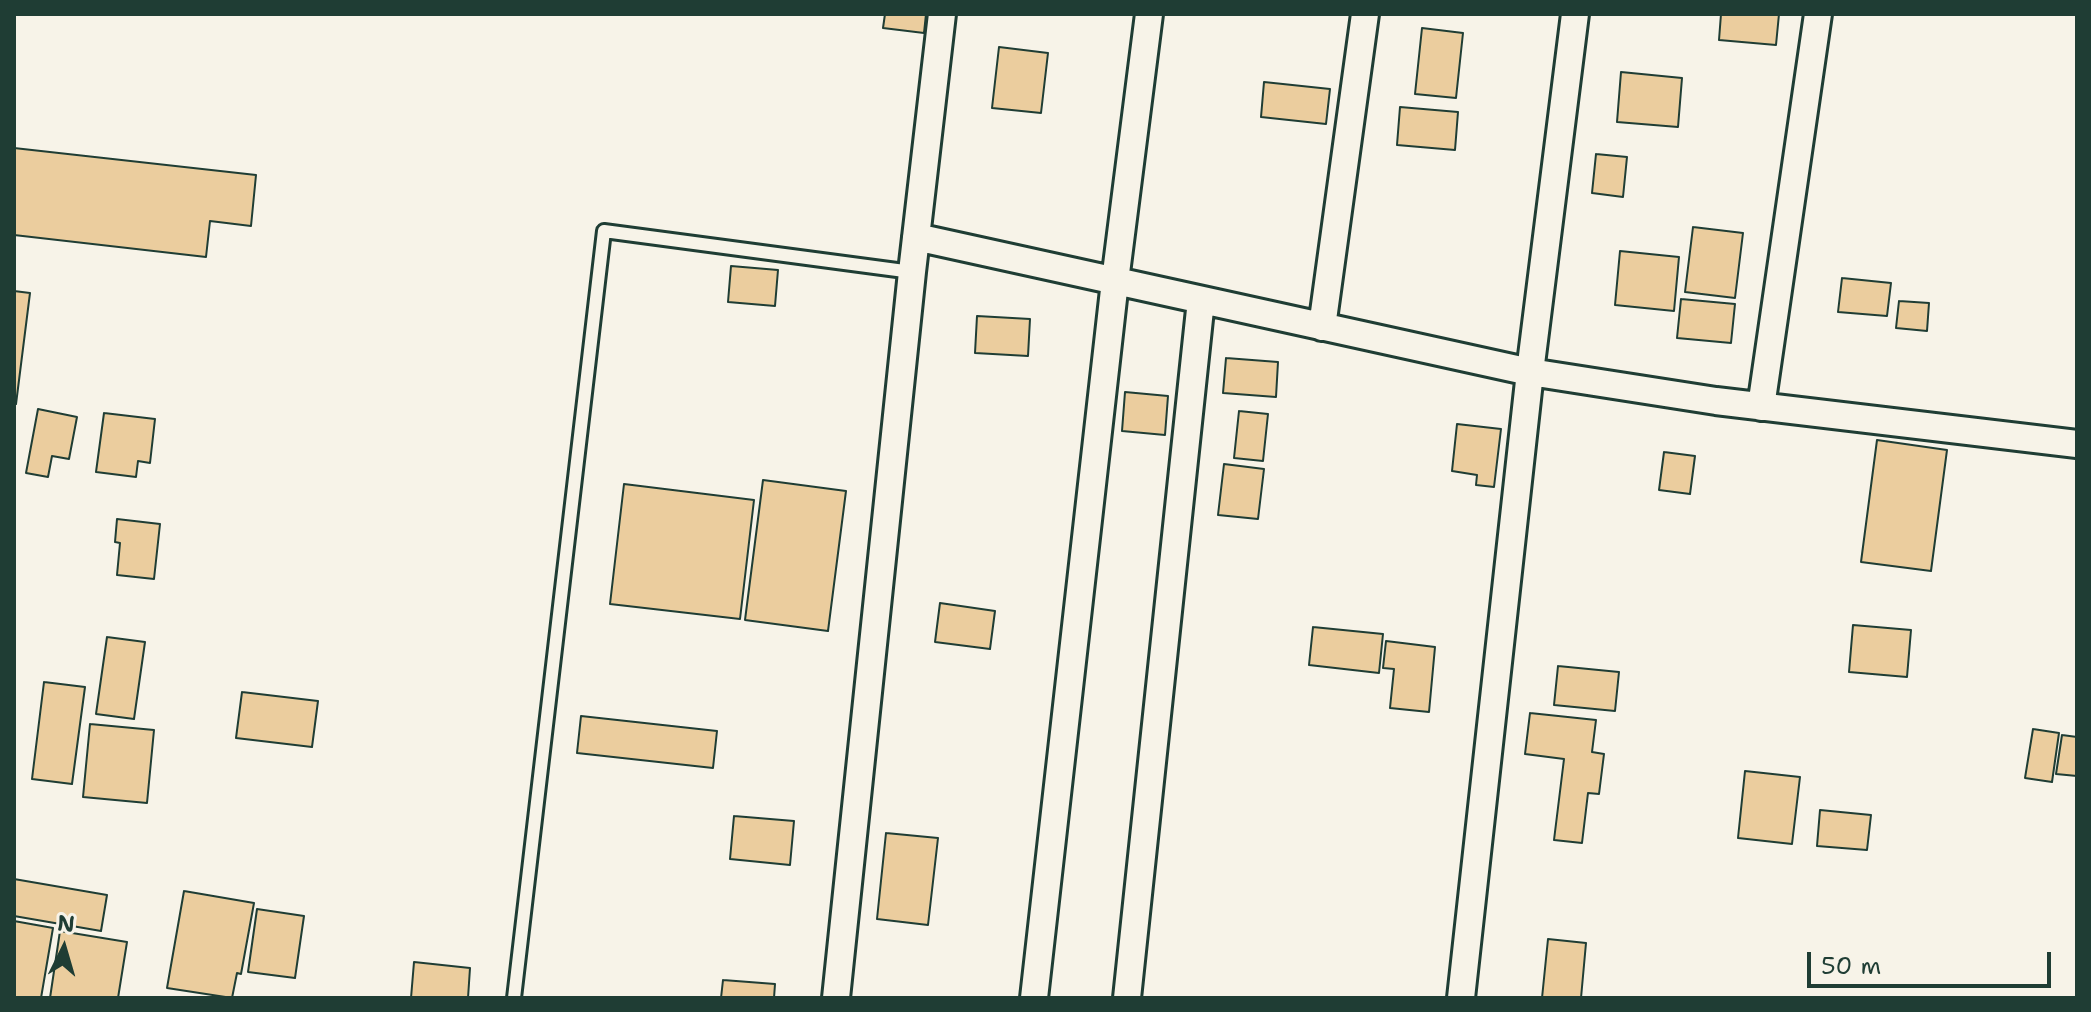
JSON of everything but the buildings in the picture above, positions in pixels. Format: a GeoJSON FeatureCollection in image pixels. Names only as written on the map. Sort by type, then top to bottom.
{"type":"FeatureCollection","features":[{"type":"Feature","properties":{"kind":"street"},"geometry":{"type":"LineString","coordinates":[[836,998],[942,14]]}},
{"type":"Feature","properties":{"kind":"street"},"geometry":{"type":"LineString","coordinates":[[1034,998],[1115,281],[1149,14]]}},
{"type":"Feature","properties":{"kind":"street"},"geometry":{"type":"LineString","coordinates":[[1322,327],[1365,14]]}},
{"type":"Feature","properties":{"kind":"street"},"geometry":{"type":"LineString","coordinates":[[1461,998],[1530,372],[1575,14]]}},
{"type":"Feature","properties":{"kind":"street"},"geometry":{"type":"LineString","coordinates":[[1761,407],[1818,14]]}},
{"type":"Feature","properties":{"kind":"street"},"geometry":{"type":"LineString","coordinates":[[916,237],[1530,372],[1761,407],[2077,444]]}},
{"type":"Feature","properties":{"kind":"street"},"geometry":{"type":"LineString","coordinates":[[1127,998],[1201,300]]}},
{"type":"Feature","properties":{"kind":"lane"},"geometry":{"type":"LineString","coordinates":[[514,998],[604,231],[912,272]]}}]}
